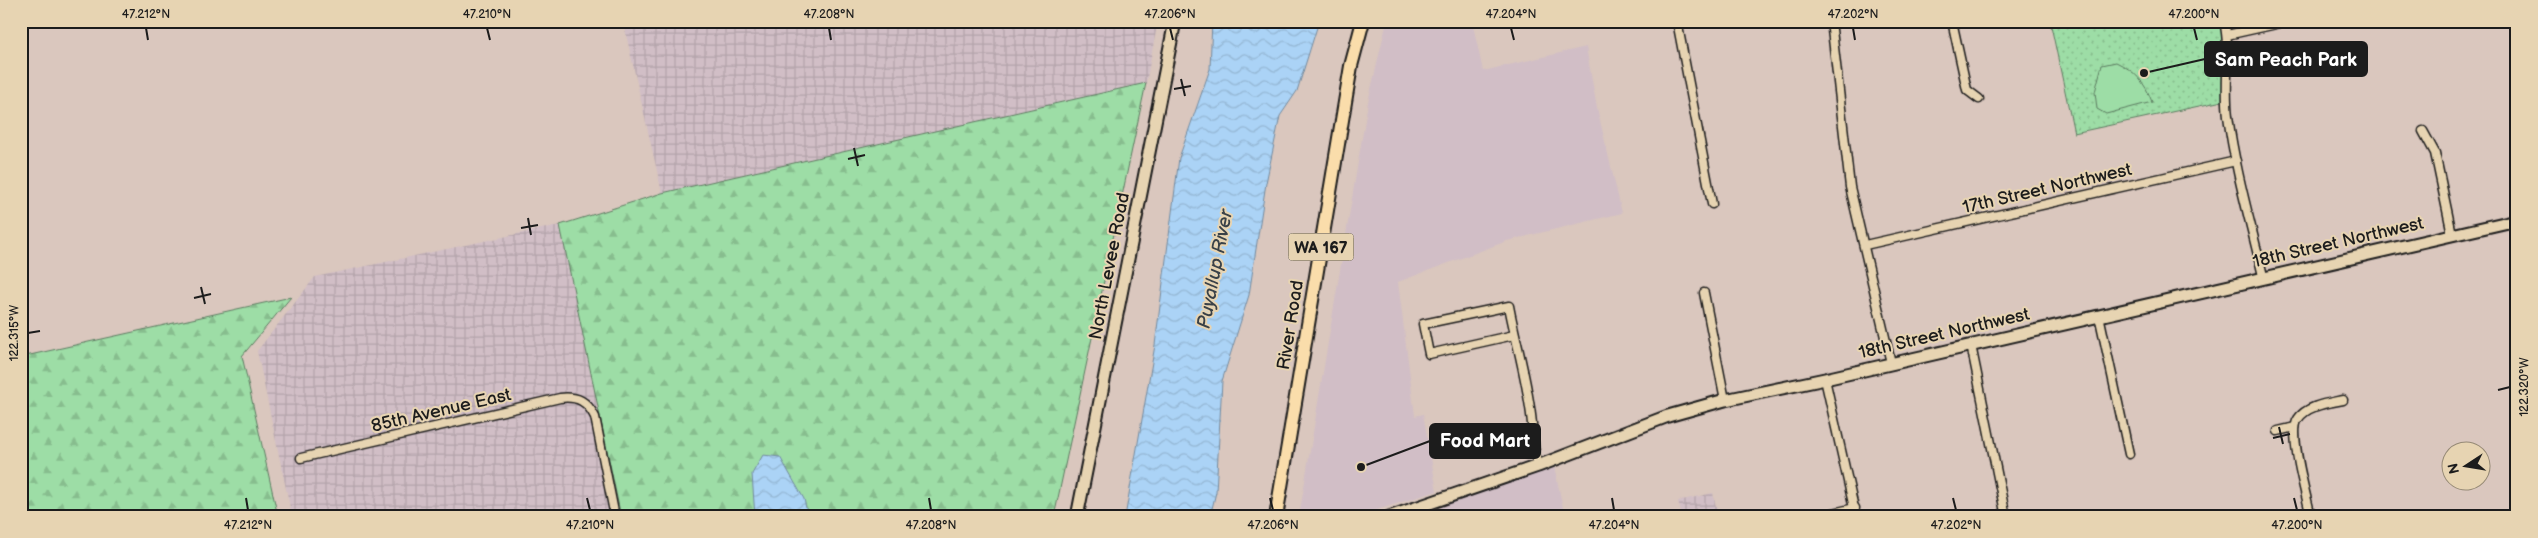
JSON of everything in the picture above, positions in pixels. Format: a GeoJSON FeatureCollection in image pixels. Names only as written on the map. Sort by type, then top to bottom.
{"type":"FeatureCollection","features":[{"type":"Feature","properties":{"kind":"main road","name":"River Road"},"geometry":{"type":"LineString","coordinates":[[1276,517],[1351,66],[1363,21]]}},
{"type":"Feature","properties":{"kind":"street","name":"North Levee Road"},"geometry":{"type":"LineString","coordinates":[[1077,517],[1175,21]]}},
{"type":"Feature","properties":{"kind":"street"},"geometry":{"type":"LineString","coordinates":[[1677,21],[1712,204]]}},
{"type":"Feature","properties":{"kind":"street"},"geometry":{"type":"LineString","coordinates":[[1831,21],[1850,186],[1891,363]]}},
{"type":"Feature","properties":{"kind":"street"},"geometry":{"type":"LineString","coordinates":[[1952,21],[1967,90],[1979,99]]}},
{"type":"Feature","properties":{"kind":"street"},"geometry":{"type":"LineString","coordinates":[[2224,21],[2227,35],[2227,108],[2236,160],[2263,276]]}},
{"type":"Feature","properties":{"kind":"street"},"geometry":{"type":"LineString","coordinates":[[2227,35],[2290,21]]}},
{"type":"Feature","properties":{"kind":"street"},"geometry":{"type":"LineString","coordinates":[[2423,131],[2435,153],[2452,234]]}},
{"type":"Feature","properties":{"kind":"street","name":"17th Street Northwest"},"geometry":{"type":"LineString","coordinates":[[1865,245],[2236,160]]}},
{"type":"Feature","properties":{"kind":"street","name":"18th Street Northwest"},"geometry":{"type":"LineString","coordinates":[[1389,517],[1538,466],[1617,434],[1725,400],[1825,379],[2263,276],[2517,220]]}},
{"type":"Feature","properties":{"kind":"street"},"geometry":{"type":"LineString","coordinates":[[1704,293],[1725,400]]}},
{"type":"Feature","properties":{"kind":"street"},"geometry":{"type":"LineString","coordinates":[[1514,335],[1429,354],[1423,324],[1508,306],[1514,335],[1532,424],[1532,442],[1538,466]]}},
{"type":"Feature","properties":{"kind":"street"},"geometry":{"type":"LineString","coordinates":[[2099,315],[2129,454]]}},
{"type":"Feature","properties":{"kind":"street"},"geometry":{"type":"LineString","coordinates":[[1971,345],[2006,517]]}},
{"type":"Feature","properties":{"kind":"street"},"geometry":{"type":"LineString","coordinates":[[1814,517],[1855,513],[1825,379]]}},
{"type":"Feature","properties":{"kind":"street","name":"85th Avenue East"},"geometry":{"type":"LineString","coordinates":[[301,458],[560,398],[578,398],[586,403],[595,417],[615,517]]}},
{"type":"Feature","properties":{"kind":"street"},"geometry":{"type":"LineString","coordinates":[[2311,517],[2295,427],[2302,415],[2318,406],[2343,400]]}},
{"type":"Feature","properties":{"kind":"street"},"geometry":{"type":"LineString","coordinates":[[2278,430],[2295,427]]}},
{"type":"Feature","properties":{"kind":"shaded area"},"geometry":{"type":"Polygon","coordinates":[[[623,21],[1158,21],[1146,83],[662,193],[623,21]]]}},
{"type":"Feature","properties":{"kind":"shaded area"},"geometry":{"type":"Polygon","coordinates":[[[1387,21],[1472,21],[1483,71],[1586,47],[1597,108],[1622,213],[1507,241],[1398,282],[1415,416],[1423,414],[1437,491],[1355,517],[1299,517],[1368,102],[1387,21]]]}},
{"type":"Feature","properties":{"kind":"shaded area"},"geometry":{"type":"Polygon","coordinates":[[[560,225],[621,517],[292,517],[257,351],[315,277],[560,225]]]}},
{"type":"Feature","properties":{"kind":"shaded area"},"geometry":{"type":"Polygon","coordinates":[[[1554,466],[1565,517],[1443,517],[1441,507],[1554,466]]]}},
{"type":"Feature","properties":{"kind":"shaded area"},"geometry":{"type":"Polygon","coordinates":[[[1713,493],[1718,517],[1682,517],[1678,501],[1713,493]]]}},
{"type":"Feature","properties":{"kind":"green space"},"geometry":{"type":"Polygon","coordinates":[[[2050,21],[2224,21],[2227,100],[2074,133],[2050,21]]]}},
{"type":"Feature","properties":{"kind":"green space"},"geometry":{"type":"Polygon","coordinates":[[[2116,62],[2129,69],[2138,78],[2152,102],[2106,114],[2097,109],[2095,92],[2102,65],[2116,62]]]}},
{"type":"Feature","properties":{"kind":"green space"},"geometry":{"type":"Polygon","coordinates":[[[1146,83],[1054,517],[621,517],[560,225],[662,193],[1146,83]]]}},
{"type":"Feature","properties":{"kind":"green space"},"geometry":{"type":"Polygon","coordinates":[[[291,297],[242,356],[278,517],[21,517],[21,357],[291,297]]]}},
{"type":"Feature","properties":{"kind":"water","name":"Puyallup River"},"geometry":{"type":"Polygon","coordinates":[[[1212,21],[1319,21],[1297,91],[1280,116],[1266,183],[1249,295],[1222,381],[1216,492],[1210,517],[1125,517],[1155,345],[1179,158],[1210,69],[1212,21]]]}},
{"type":"Feature","properties":{"kind":"water"},"geometry":{"type":"Polygon","coordinates":[[[763,455],[780,457],[804,499],[808,517],[755,517],[752,474],[763,455]]]}},
{"type":"Feature","properties":{"kind":"place","name":"Sam Peach Park"},"geometry":{"type":"Point","coordinates":[2144,73]}},
{"type":"Feature","properties":{"kind":"place","name":"Food Mart"},"geometry":{"type":"Point","coordinates":[1361,467]}}]}
